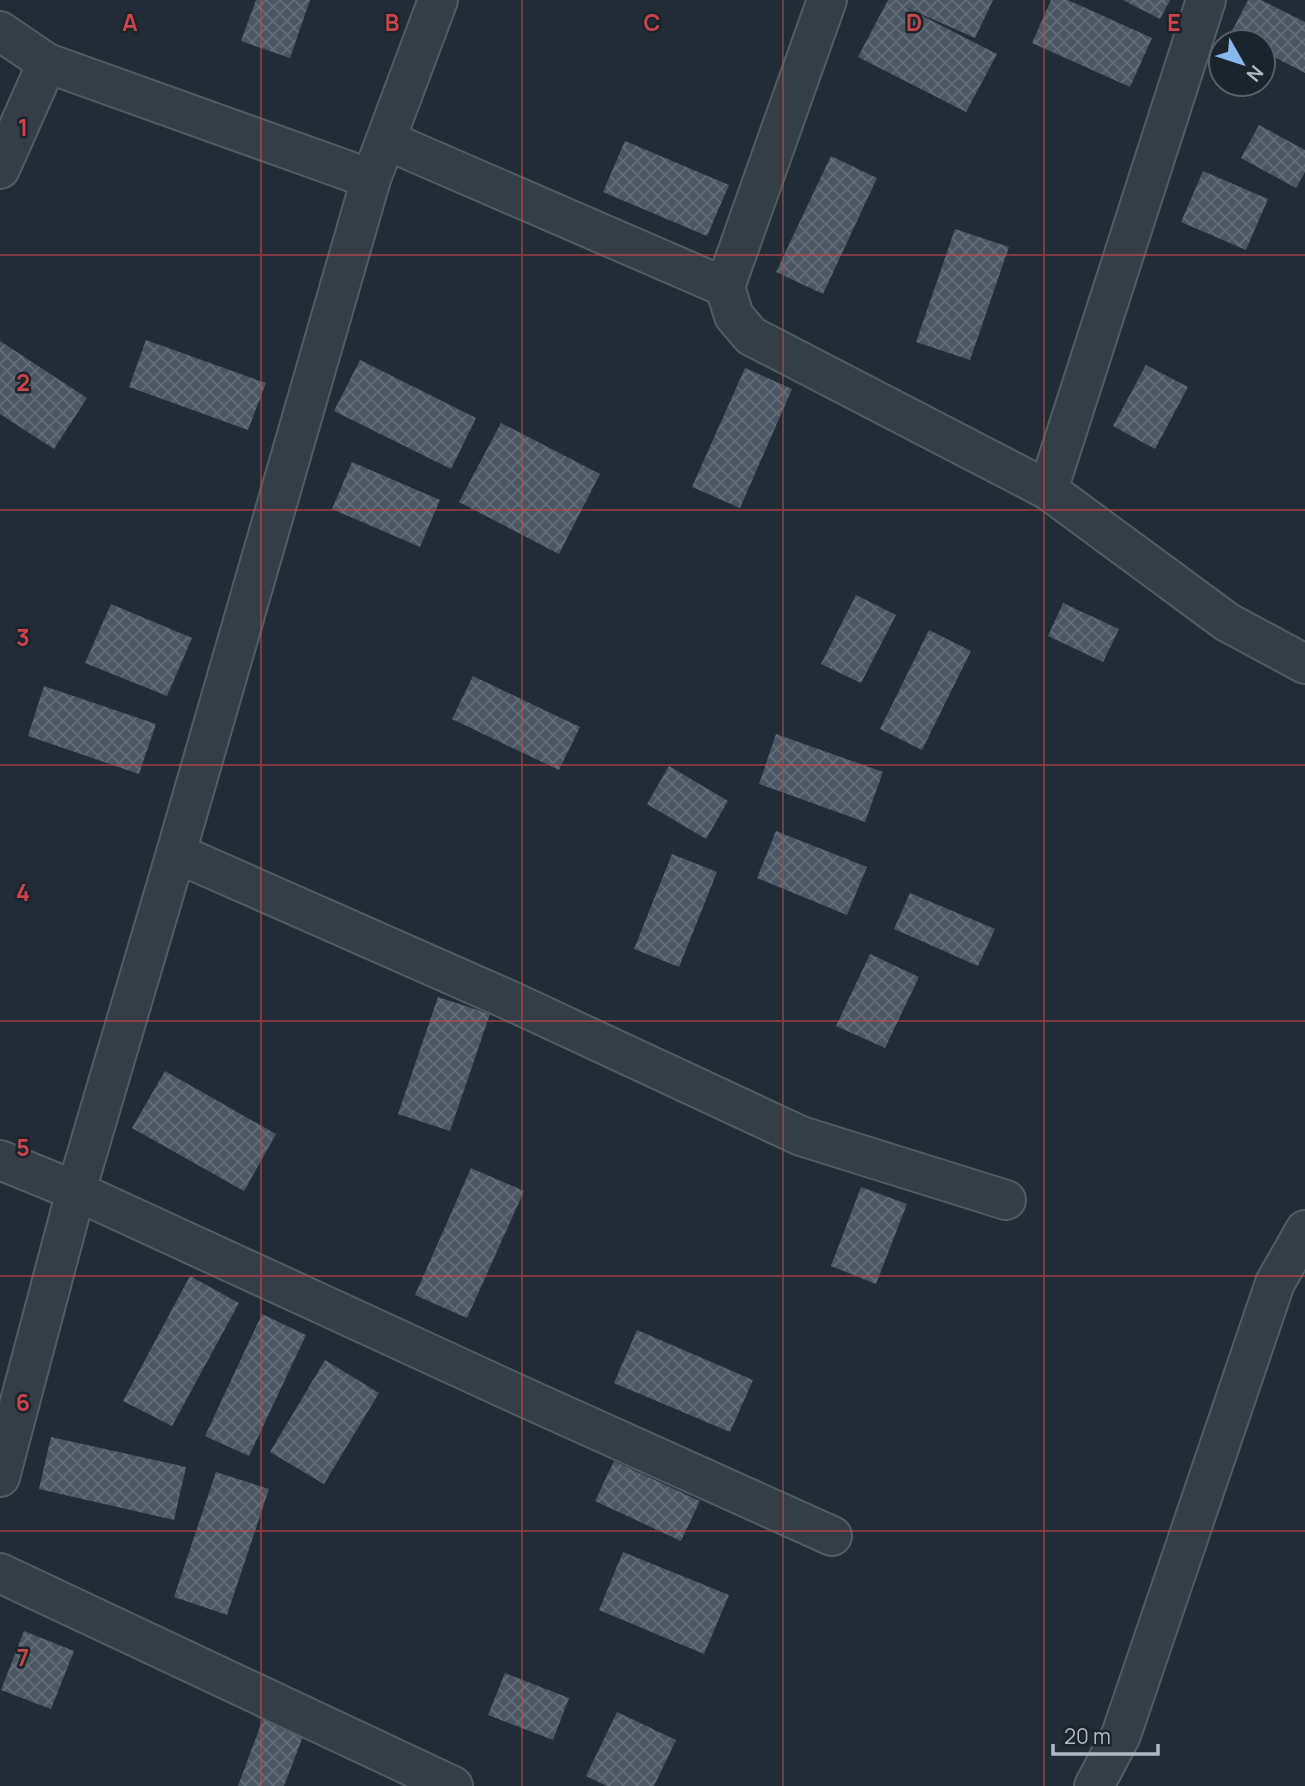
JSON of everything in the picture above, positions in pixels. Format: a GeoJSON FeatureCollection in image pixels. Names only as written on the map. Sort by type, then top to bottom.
{"type":"FeatureCollection","features":[{"type":"Feature","properties":{"kind":"street"},"geometry":{"type":"LineString","coordinates":[[0,1477],[76,1191],[371,179],[438,0]]}},
{"type":"Feature","properties":{"kind":"street"},"geometry":{"type":"LineString","coordinates":[[827,0],[725,287],[734,316],[751,336],[1048,490],[1227,622],[1305,664]]}},
{"type":"Feature","properties":{"kind":"street"},"geometry":{"type":"LineString","coordinates":[[1048,490],[1206,0]]}},
{"type":"Feature","properties":{"kind":"street"},"geometry":{"type":"LineString","coordinates":[[0,31],[47,62],[371,179]]}},
{"type":"Feature","properties":{"kind":"street"},"geometry":{"type":"LineString","coordinates":[[0,169],[47,62]]}},
{"type":"Feature","properties":{"kind":"street"},"geometry":{"type":"LineString","coordinates":[[386,140],[725,287]]}},
{"type":"Feature","properties":{"kind":"street"},"geometry":{"type":"LineString","coordinates":[[176,853],[509,1000],[801,1136],[1006,1200]]}},
{"type":"Feature","properties":{"kind":"street"},"geometry":{"type":"LineString","coordinates":[[0,1160],[76,1191],[832,1536]]}},
{"type":"Feature","properties":{"kind":"street"},"geometry":{"type":"LineString","coordinates":[[1094,1786],[1121,1735],[1275,1283],[1305,1230]]}},
{"type":"Feature","properties":{"kind":"street"},"geometry":{"type":"LineString","coordinates":[[0,1573],[453,1786]]}},
{"type":"Feature","properties":{"kind":"building"},"geometry":{"type":"Polygon","coordinates":[[[256,0],[310,0],[290,58],[241,41],[256,0]]]}},
{"type":"Feature","properties":{"kind":"building"},"geometry":{"type":"Polygon","coordinates":[[[888,0],[993,0],[975,38],[903,6],[997,54],[966,112],[858,57],[888,0]]]}},
{"type":"Feature","properties":{"kind":"building"},"geometry":{"type":"Polygon","coordinates":[[[1051,0],[1068,0],[1152,38],[1130,87],[1032,43],[1051,0]]]}},
{"type":"Feature","properties":{"kind":"building"},"geometry":{"type":"Polygon","coordinates":[[[1123,0],[1170,0],[1160,19],[1123,0]]]}},
{"type":"Feature","properties":{"kind":"building"},"geometry":{"type":"Polygon","coordinates":[[[1248,0],[1261,0],[1305,22],[1305,73],[1277,58],[1277,28],[1234,28],[1248,0]]]}},
{"type":"Feature","properties":{"kind":"building"},"geometry":{"type":"Polygon","coordinates":[[[1259,125],[1305,150],[1305,172],[1296,188],[1241,158],[1259,125]]]}},
{"type":"Feature","properties":{"kind":"building"},"geometry":{"type":"Polygon","coordinates":[[[625,141],[729,185],[707,236],[603,192],[625,141]]]}},
{"type":"Feature","properties":{"kind":"building"},"geometry":{"type":"Polygon","coordinates":[[[831,156],[877,178],[823,294],[776,272],[831,156]]]}},
{"type":"Feature","properties":{"kind":"building"},"geometry":{"type":"Polygon","coordinates":[[[1203,171],[1268,199],[1246,250],[1181,222],[1203,171]]]}},
{"type":"Feature","properties":{"kind":"building"},"geometry":{"type":"Polygon","coordinates":[[[955,229],[1009,247],[970,360],[916,342],[955,229]]]}},
{"type":"Feature","properties":{"kind":"building"},"geometry":{"type":"Polygon","coordinates":[[[146,340],[266,383],[248,430],[129,387],[146,340]]]}},
{"type":"Feature","properties":{"kind":"building"},"geometry":{"type":"Polygon","coordinates":[[[0,341],[87,398],[54,449],[0,414],[0,341]]]}},
{"type":"Feature","properties":{"kind":"building"},"geometry":{"type":"Polygon","coordinates":[[[360,360],[476,418],[451,469],[334,411],[360,360]]]}},
{"type":"Feature","properties":{"kind":"building"},"geometry":{"type":"Polygon","coordinates":[[[1146,365],[1188,387],[1155,449],[1113,426],[1146,365]]]}},
{"type":"Feature","properties":{"kind":"building"},"geometry":{"type":"Polygon","coordinates":[[[745,368],[792,389],[740,508],[692,487],[745,368]]]}},
{"type":"Feature","properties":{"kind":"building"},"geometry":{"type":"Polygon","coordinates":[[[501,423],[600,474],[559,554],[459,502],[501,423]]]}},
{"type":"Feature","properties":{"kind":"building"},"geometry":{"type":"Polygon","coordinates":[[[352,462],[440,500],[420,547],[332,509],[352,462]]]}},
{"type":"Feature","properties":{"kind":"building"},"geometry":{"type":"Polygon","coordinates":[[[856,595],[896,615],[861,683],[821,664],[856,595]]]}},
{"type":"Feature","properties":{"kind":"building"},"geometry":{"type":"Polygon","coordinates":[[[1063,603],[1119,629],[1103,662],[1048,636],[1063,603]]]}},
{"type":"Feature","properties":{"kind":"building"},"geometry":{"type":"Polygon","coordinates":[[[111,604],[192,638],[167,696],[85,663],[111,604]]]}},
{"type":"Feature","properties":{"kind":"building"},"geometry":{"type":"Polygon","coordinates":[[[929,630],[971,651],[922,750],[880,729],[929,630]]]}},
{"type":"Feature","properties":{"kind":"building"},"geometry":{"type":"Polygon","coordinates":[[[473,676],[580,727],[559,770],[452,719],[473,676]]]}},
{"type":"Feature","properties":{"kind":"building"},"geometry":{"type":"Polygon","coordinates":[[[44,686],[156,724],[139,774],[28,736],[44,686]]]}},
{"type":"Feature","properties":{"kind":"building"},"geometry":{"type":"Polygon","coordinates":[[[776,734],[883,772],[865,822],[759,784],[776,734]]]}},
{"type":"Feature","properties":{"kind":"building"},"geometry":{"type":"Polygon","coordinates":[[[669,766],[728,801],[706,839],[647,804],[669,766]]]}},
{"type":"Feature","properties":{"kind":"building"},"geometry":{"type":"Polygon","coordinates":[[[776,831],[867,867],[847,915],[757,878],[776,831]]]}},
{"type":"Feature","properties":{"kind":"building"},"geometry":{"type":"Polygon","coordinates":[[[672,854],[717,872],[679,967],[634,949],[672,854]]]}},
{"type":"Feature","properties":{"kind":"building"},"geometry":{"type":"Polygon","coordinates":[[[910,893],[995,929],[978,966],[894,929],[910,893]]]}},
{"type":"Feature","properties":{"kind":"building"},"geometry":{"type":"Polygon","coordinates":[[[870,954],[919,977],[885,1048],[836,1026],[870,954]]]}},
{"type":"Feature","properties":{"kind":"building"},"geometry":{"type":"Polygon","coordinates":[[[438,997],[490,1014],[450,1131],[398,1114],[438,997]]]}},
{"type":"Feature","properties":{"kind":"building"},"geometry":{"type":"Polygon","coordinates":[[[165,1071],[276,1134],[244,1191],[132,1128],[165,1071]]]}},
{"type":"Feature","properties":{"kind":"building"},"geometry":{"type":"Polygon","coordinates":[[[471,1168],[524,1191],[467,1318],[415,1295],[471,1168]]]}},
{"type":"Feature","properties":{"kind":"building"},"geometry":{"type":"Polygon","coordinates":[[[861,1187],[907,1204],[876,1284],[831,1266],[861,1187]]]}},
{"type":"Feature","properties":{"kind":"building"},"geometry":{"type":"Polygon","coordinates":[[[190,1276],[239,1303],[172,1426],[123,1401],[190,1276]]]}},
{"type":"Feature","properties":{"kind":"building"},"geometry":{"type":"Polygon","coordinates":[[[262,1314],[306,1335],[249,1456],[205,1436],[262,1314]]]}},
{"type":"Feature","properties":{"kind":"building"},"geometry":{"type":"Polygon","coordinates":[[[637,1330],[753,1380],[730,1432],[614,1383],[637,1330]]]}},
{"type":"Feature","properties":{"kind":"building"},"geometry":{"type":"Polygon","coordinates":[[[325,1360],[379,1393],[324,1484],[270,1452],[325,1360]]]}},
{"type":"Feature","properties":{"kind":"building"},"geometry":{"type":"Polygon","coordinates":[[[51,1437],[186,1467],[174,1520],[39,1489],[51,1437]]]}},
{"type":"Feature","properties":{"kind":"building"},"geometry":{"type":"Polygon","coordinates":[[[614,1461],[700,1501],[681,1541],[595,1501],[614,1461]]]}},
{"type":"Feature","properties":{"kind":"building"},"geometry":{"type":"Polygon","coordinates":[[[216,1472],[269,1489],[227,1615],[174,1597],[216,1472]]]}},
{"type":"Feature","properties":{"kind":"building"},"geometry":{"type":"Polygon","coordinates":[[[623,1552],[729,1595],[704,1654],[599,1610],[623,1552]]]}},
{"type":"Feature","properties":{"kind":"building"},"geometry":{"type":"Polygon","coordinates":[[[24,1631],[74,1651],[51,1709],[1,1690],[24,1631]]]}},
{"type":"Feature","properties":{"kind":"building"},"geometry":{"type":"Polygon","coordinates":[[[505,1673],[569,1698],[553,1740],[488,1715],[505,1673]]]}},
{"type":"Feature","properties":{"kind":"building"},"geometry":{"type":"Polygon","coordinates":[[[617,1712],[676,1740],[654,1786],[607,1786],[586,1776],[617,1712]]]}},
{"type":"Feature","properties":{"kind":"building"},"geometry":{"type":"Polygon","coordinates":[[[264,1716],[305,1731],[284,1786],[238,1786],[264,1716]]]}}]}
